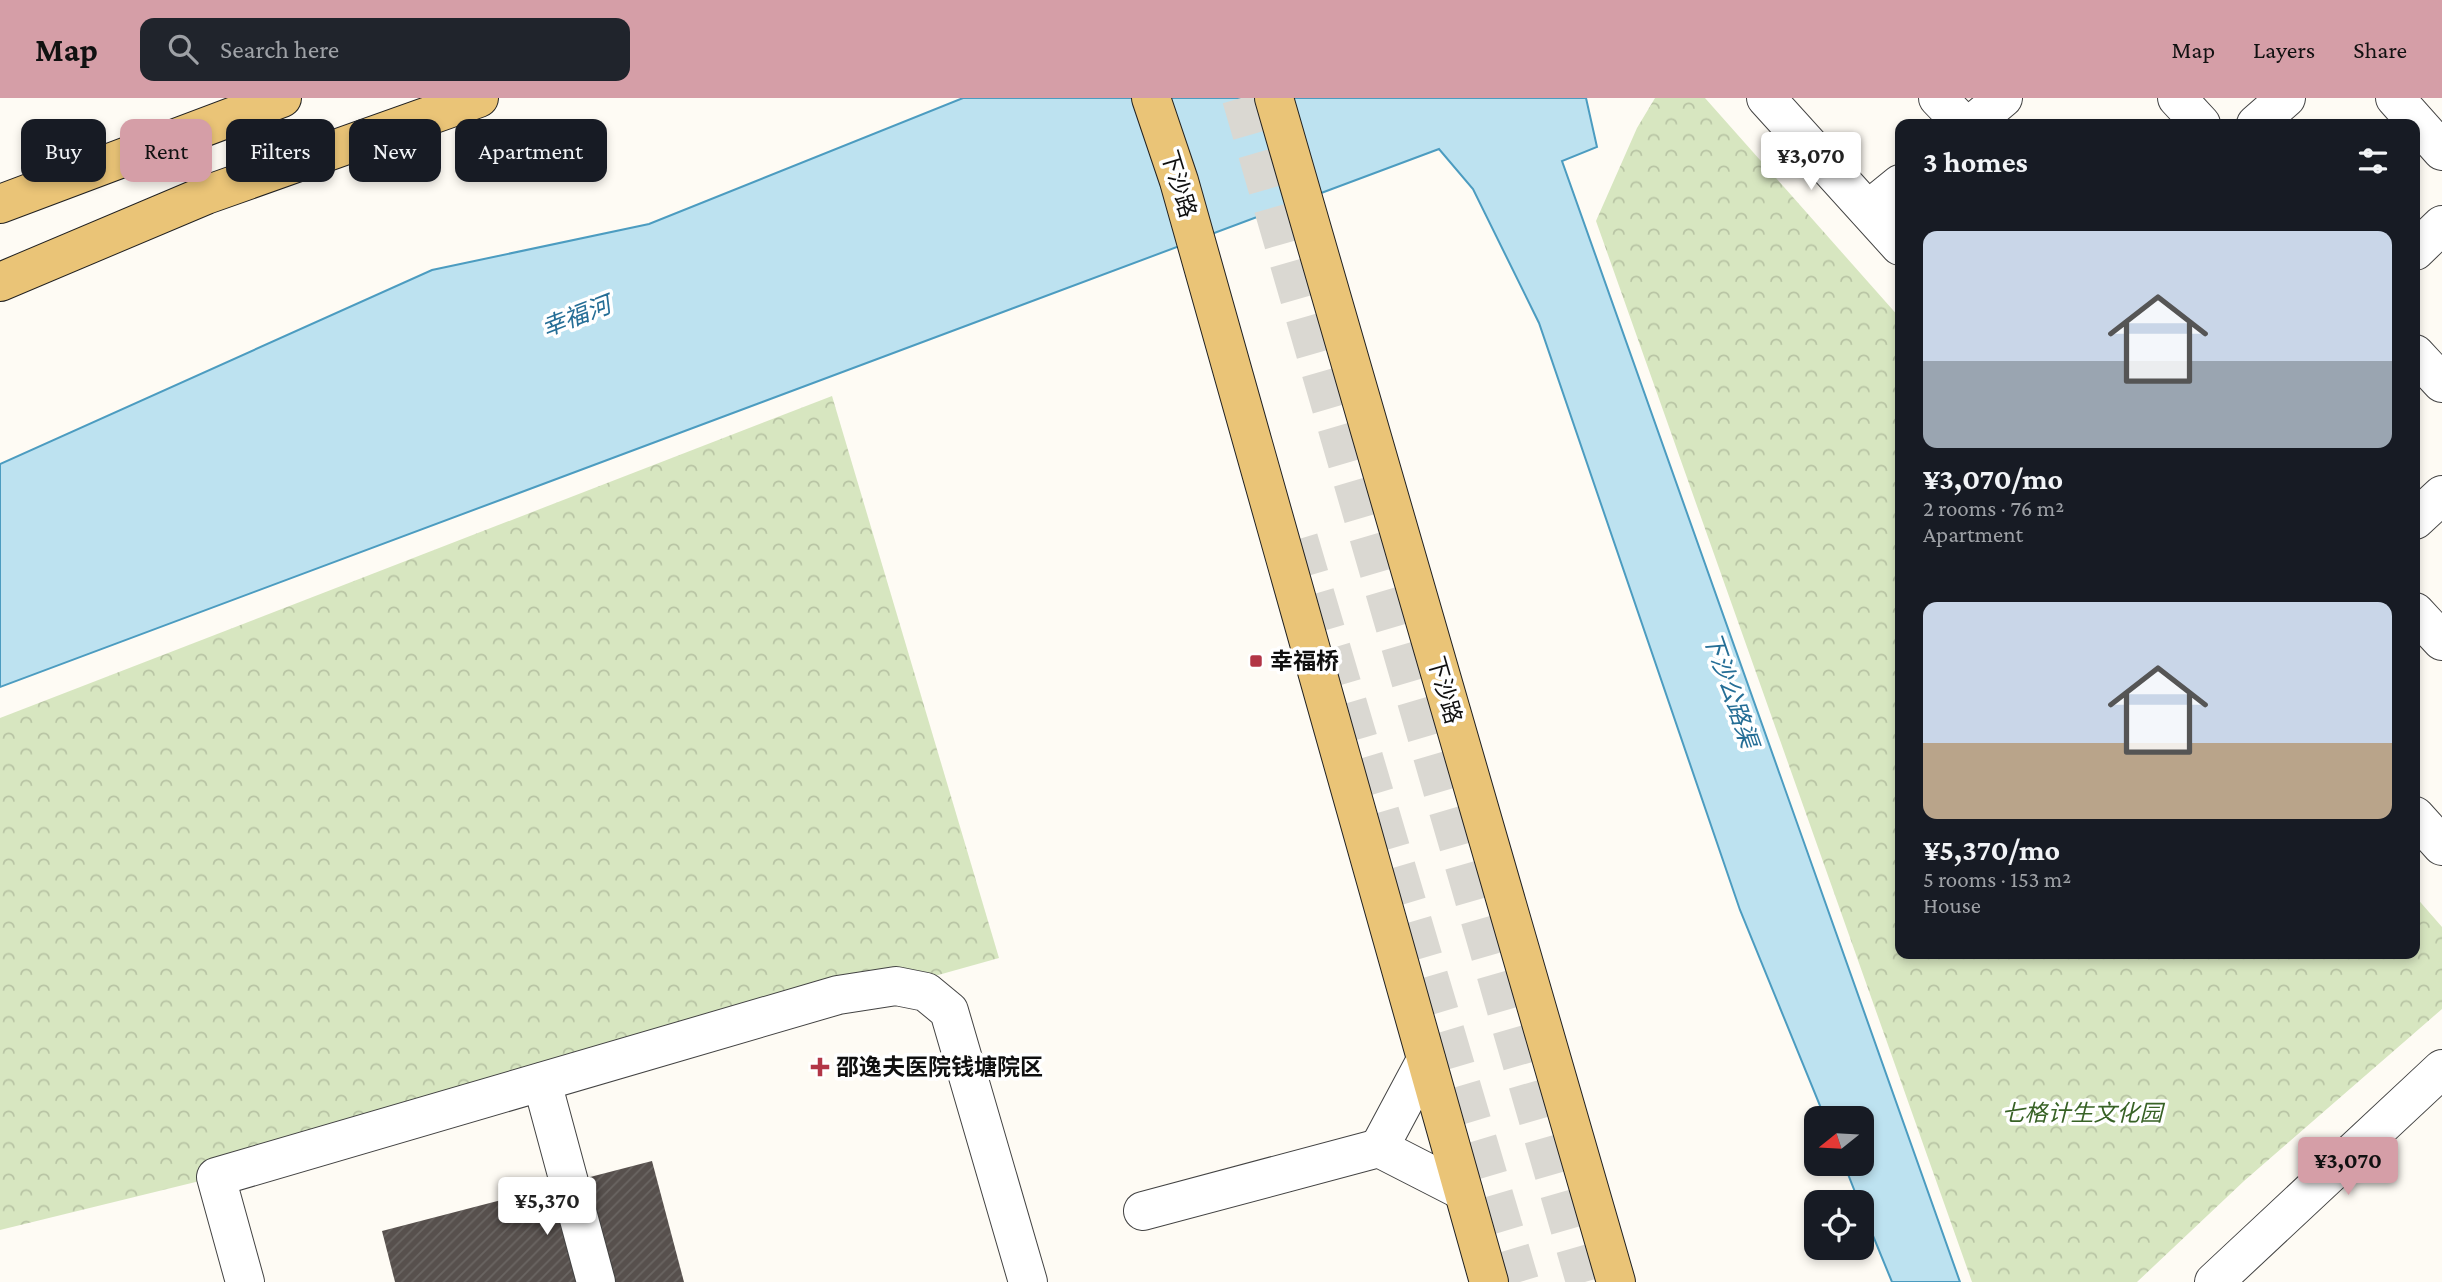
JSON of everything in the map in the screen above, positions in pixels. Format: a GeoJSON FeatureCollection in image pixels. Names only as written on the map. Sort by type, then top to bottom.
{"type":"FeatureCollection","features":[{"type":"Feature","properties":{"kind":"main road"},"geometry":{"type":"LineString","coordinates":[[0,204],[282,98]]}},
{"type":"Feature","properties":{"kind":"main road"},"geometry":{"type":"LineString","coordinates":[[0,282],[206,195],[479,98]]}},
{"type":"Feature","properties":{"kind":"main road","name":"下沙路"},"geometry":{"type":"LineString","coordinates":[[1151,98],[1179,181],[1489,1282]]}},
{"type":"Feature","properties":{"kind":"main road","name":"下沙路"},"geometry":{"type":"LineString","coordinates":[[1274,98],[1616,1282]]}},
{"type":"Feature","properties":{"kind":"street"},"geometry":{"type":"LineString","coordinates":[[1766,98],[1895,241]]}},
{"type":"Feature","properties":{"kind":"street"},"geometry":{"type":"LineString","coordinates":[[1938,98],[1958,119]]}},
{"type":"Feature","properties":{"kind":"street"},"geometry":{"type":"LineString","coordinates":[[1978,119],[2004,98]]}},
{"type":"Feature","properties":{"kind":"street"},"geometry":{"type":"LineString","coordinates":[[2177,98],[2196,119]]}},
{"type":"Feature","properties":{"kind":"street"},"geometry":{"type":"LineString","coordinates":[[2262,119],[2286,98]]}},
{"type":"Feature","properties":{"kind":"street"},"geometry":{"type":"LineString","coordinates":[[2395,98],[2414,119]]}},
{"type":"Feature","properties":{"kind":"street"},"geometry":{"type":"LineString","coordinates":[[2420,126],[2442,150]]}},
{"type":"Feature","properties":{"kind":"street"},"geometry":{"type":"LineString","coordinates":[[1868,211],[1895,188]]}},
{"type":"Feature","properties":{"kind":"street"},"geometry":{"type":"LineString","coordinates":[[2420,246],[2442,225]]}},
{"type":"Feature","properties":{"kind":"street"},"geometry":{"type":"LineString","coordinates":[[2420,359],[2442,383]]}},
{"type":"Feature","properties":{"kind":"street"},"geometry":{"type":"LineString","coordinates":[[2420,515],[2442,495]]}},
{"type":"Feature","properties":{"kind":"street"},"geometry":{"type":"LineString","coordinates":[[2420,617],[2442,641]]}},
{"type":"Feature","properties":{"kind":"street"},"geometry":{"type":"LineString","coordinates":[[2420,822],[2442,846]]}},
{"type":"Feature","properties":{"kind":"street"},"geometry":{"type":"LineString","coordinates":[[246,1282],[216,1177],[838,995],[896,986],[926,992],[949,1011],[1028,1282]]}},
{"type":"Feature","properties":{"kind":"street"},"geometry":{"type":"LineString","coordinates":[[1378,1148],[1426,1060]]}},
{"type":"Feature","properties":{"kind":"street"},"geometry":{"type":"LineString","coordinates":[[2214,1282],[2442,1069]]}},
{"type":"Feature","properties":{"kind":"street"},"geometry":{"type":"LineString","coordinates":[[542,1082],[596,1282]]}},
{"type":"Feature","properties":{"kind":"street"},"geometry":{"type":"LineString","coordinates":[[1143,1211],[1378,1148],[1463,1191]]}},
{"type":"Feature","properties":{"kind":"green space","name":"七格计生文化园"},"geometry":{"type":"Polygon","coordinates":[[[1655,98],[1705,98],[1895,312],[1895,959],[2420,959],[2420,902],[2442,927],[2442,1009],[2244,1181],[2137,1282],[1972,1282],[1596,221],[1637,128],[1655,98]]]}},
{"type":"Feature","properties":{"kind":"green space"},"geometry":{"type":"Polygon","coordinates":[[[832,396],[999,958],[216,1177],[0,1230],[0,718],[832,396]]]}},
{"type":"Feature","properties":{"kind":"water"},"geometry":{"type":"Polygon","coordinates":[[[963,98],[1586,98],[1597,147],[1562,161],[1960,1282],[1892,1282],[1874,1238],[1874,1190],[1854,1190],[1849,1176],[1874,1176],[1874,1106],[1820,1106],[1740,910],[1539,323],[1473,189],[1439,149],[0,687],[0,464],[432,270],[649,224],[963,98]]]}},
{"type":"Feature","properties":{"kind":"building"},"geometry":{"type":"Polygon","coordinates":[[[652,1161],[684,1282],[395,1282],[382,1231],[652,1161]]]}},
{"type":"Feature","properties":{"kind":"tunnel"},"geometry":{"type":"LineString","coordinates":[[1241,98],[1585,1282]]}},
{"type":"Feature","properties":{"kind":"tunnel"},"geometry":{"type":"LineString","coordinates":[[1299,539],[1520,1282]]}},
{"type":"Feature","properties":{"kind":"place","name":"幸福桥"},"geometry":{"type":"Point","coordinates":[1256,661]}},
{"type":"Feature","properties":{"kind":"place","name":"邵逸夫医院钱塘院区"},"geometry":{"type":"Point","coordinates":[820,1067]}},
{"type":"Feature","properties":{"kind":"water label","name":"幸福河"},"geometry":{"type":"Point","coordinates":[576,316]}},
{"type":"Feature","properties":{"kind":"water label","name":"下沙公路渠"},"geometry":{"type":"Point","coordinates":[1731,690]}}]}
